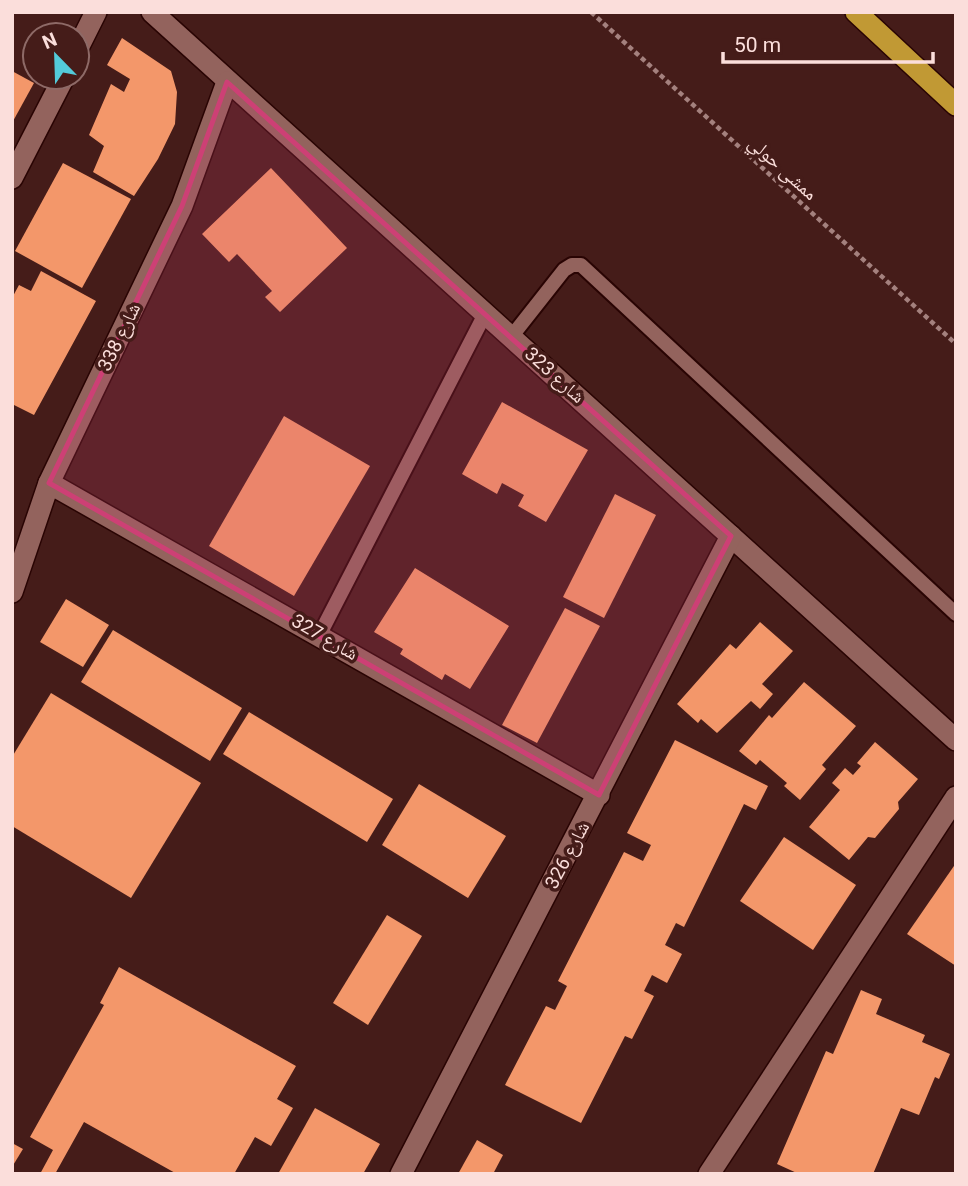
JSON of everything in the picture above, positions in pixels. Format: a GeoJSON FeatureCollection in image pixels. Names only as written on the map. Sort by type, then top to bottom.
{"type":"FeatureCollection","features":[{"type":"Feature","properties":{"kind":"highway"},"geometry":{"type":"LineString","coordinates":[[856,12],[956,105]]}},
{"type":"Feature","properties":{"kind":"street","name":"شارع 323"},"geometry":{"type":"LineString","coordinates":[[152,12],[956,740]]}},
{"type":"Feature","properties":{"kind":"street","name":"شارع 338"},"geometry":{"type":"LineString","coordinates":[[12,592],[49,483],[182,206],[227,82]]}},
{"type":"Feature","properties":{"kind":"street"},"geometry":{"type":"LineString","coordinates":[[12,178],[57,91]]}},
{"type":"Feature","properties":{"kind":"street","name":"شارع 327"},"geometry":{"type":"LineString","coordinates":[[49,483],[320,634],[598,795]]}},
{"type":"Feature","properties":{"kind":"street","name":"شارع 326"},"geometry":{"type":"LineString","coordinates":[[401,1174],[731,536]]}},
{"type":"Feature","properties":{"kind":"street"},"geometry":{"type":"LineString","coordinates":[[709,1174],[956,797]]}},
{"type":"Feature","properties":{"kind":"lane"},"geometry":{"type":"LineString","coordinates":[[512,336],[564,270],[572,265],[581,265],[956,614]]}},
{"type":"Feature","properties":{"kind":"lane"},"geometry":{"type":"LineString","coordinates":[[320,634],[486,312]]}},
{"type":"Feature","properties":{"kind":"path","name":"ممشى حولي"},"geometry":{"type":"LineString","coordinates":[[591,12],[956,344]]}},
{"type":"Feature","properties":{"kind":"highlighted area"},"geometry":{"type":"Polygon","coordinates":[[[227,82],[731,536],[599,795],[49,483],[182,206],[227,82]]]}},
{"type":"Feature","properties":{"kind":"building"},"geometry":{"type":"Polygon","coordinates":[[[122,38],[171,71],[177,92],[175,124],[158,159],[134,196],[93,172],[104,146],[89,135],[111,84],[124,92],[130,79],[107,65],[122,38]]]}},
{"type":"Feature","properties":{"kind":"building"},"geometry":{"type":"Polygon","coordinates":[[[12,71],[21,76],[21,91],[30,91],[12,123],[12,71]]]}},
{"type":"Feature","properties":{"kind":"building"},"geometry":{"type":"Polygon","coordinates":[[[63,163],[131,199],[82,288],[15,251],[63,163]]]}},
{"type":"Feature","properties":{"kind":"building"},"geometry":{"type":"Polygon","coordinates":[[[271,168],[347,248],[280,312],[265,297],[272,291],[237,254],[229,262],[202,234],[271,168]]]}},
{"type":"Feature","properties":{"kind":"building"},"geometry":{"type":"Polygon","coordinates":[[[41,271],[96,301],[34,415],[12,404],[12,298],[19,285],[31,291],[41,271]]]}},
{"type":"Feature","properties":{"kind":"building"},"geometry":{"type":"Polygon","coordinates":[[[502,402],[588,450],[546,522],[518,506],[524,495],[502,483],[497,494],[462,474],[502,402]]]}},
{"type":"Feature","properties":{"kind":"building"},"geometry":{"type":"Polygon","coordinates":[[[284,416],[370,466],[294,596],[209,546],[284,416]]]}},
{"type":"Feature","properties":{"kind":"building"},"geometry":{"type":"Polygon","coordinates":[[[615,494],[656,515],[604,618],[563,597],[615,494]]]}},
{"type":"Feature","properties":{"kind":"building"},"geometry":{"type":"Polygon","coordinates":[[[415,568],[509,626],[470,689],[445,674],[442,680],[400,654],[403,649],[374,632],[415,568]]]}},
{"type":"Feature","properties":{"kind":"building"},"geometry":{"type":"Polygon","coordinates":[[[66,599],[109,625],[83,667],[40,642],[66,599]]]}},
{"type":"Feature","properties":{"kind":"building"},"geometry":{"type":"Polygon","coordinates":[[[565,608],[600,626],[537,743],[502,725],[565,608]]]}},
{"type":"Feature","properties":{"kind":"building"},"geometry":{"type":"Polygon","coordinates":[[[760,622],[793,651],[762,684],[773,694],[760,709],[751,701],[717,733],[701,719],[698,723],[677,704],[730,644],[736,649],[760,622]]]}},
{"type":"Feature","properties":{"kind":"building"},"geometry":{"type":"Polygon","coordinates":[[[113,630],[242,708],[210,761],[81,682],[113,630]]]}},
{"type":"Feature","properties":{"kind":"building"},"geometry":{"type":"Polygon","coordinates":[[[804,682],[856,726],[822,765],[826,769],[800,800],[784,786],[787,783],[760,760],[756,765],[739,751],[769,715],[772,718],[804,682]]]}},
{"type":"Feature","properties":{"kind":"building"},"geometry":{"type":"Polygon","coordinates":[[[51,693],[201,783],[131,898],[12,826],[12,757],[51,693]]]}},
{"type":"Feature","properties":{"kind":"building"},"geometry":{"type":"Polygon","coordinates":[[[249,712],[393,799],[367,842],[223,754],[249,712]]]}},
{"type":"Feature","properties":{"kind":"building"},"geometry":{"type":"Polygon","coordinates":[[[675,740],[768,786],[756,810],[744,804],[684,927],[676,923],[665,945],[682,954],[667,983],[652,975],[644,991],[654,996],[632,1039],[625,1036],[581,1123],[505,1085],[546,1006],[555,1010],[567,986],[558,981],[624,852],[643,861],[651,845],[627,833],[675,740]]]}},
{"type":"Feature","properties":{"kind":"building"},"geometry":{"type":"Polygon","coordinates":[[[875,742],[918,779],[898,802],[899,809],[875,838],[868,837],[849,860],[809,827],[840,790],[832,783],[845,768],[853,775],[861,766],[857,763],[875,742]]]}},
{"type":"Feature","properties":{"kind":"building"},"geometry":{"type":"Polygon","coordinates":[[[419,784],[506,836],[468,898],[382,845],[419,784]]]}},
{"type":"Feature","properties":{"kind":"building"},"geometry":{"type":"Polygon","coordinates":[[[784,837],[856,885],[813,950],[740,901],[784,837]]]}},
{"type":"Feature","properties":{"kind":"building"},"geometry":{"type":"Polygon","coordinates":[[[956,863],[956,966],[907,934],[956,863]]]}},
{"type":"Feature","properties":{"kind":"building"},"geometry":{"type":"Polygon","coordinates":[[[387,915],[422,936],[368,1025],[333,1003],[387,915]]]}},
{"type":"Feature","properties":{"kind":"building"},"geometry":{"type":"Polygon","coordinates":[[[119,967],[296,1066],[277,1099],[293,1108],[271,1146],[255,1137],[234,1174],[177,1174],[84,1122],[55,1174],[40,1174],[53,1150],[30,1137],[104,1005],[100,1003],[119,967]]]}},
{"type":"Feature","properties":{"kind":"building"},"geometry":{"type":"Polygon","coordinates":[[[861,990],[882,999],[876,1014],[925,1035],[922,1042],[950,1054],[939,1079],[935,1077],[919,1115],[901,1108],[873,1174],[799,1174],[777,1164],[826,1051],[833,1054],[861,990]]]}},
{"type":"Feature","properties":{"kind":"building"},"geometry":{"type":"Polygon","coordinates":[[[315,1108],[380,1144],[363,1174],[278,1174],[315,1108]]]}},
{"type":"Feature","properties":{"kind":"building"},"geometry":{"type":"Polygon","coordinates":[[[477,1140],[503,1155],[493,1174],[458,1174],[477,1140]]]}},
{"type":"Feature","properties":{"kind":"building"},"geometry":{"type":"Polygon","coordinates":[[[12,1143],[23,1149],[12,1167],[12,1143]]]}}]}
